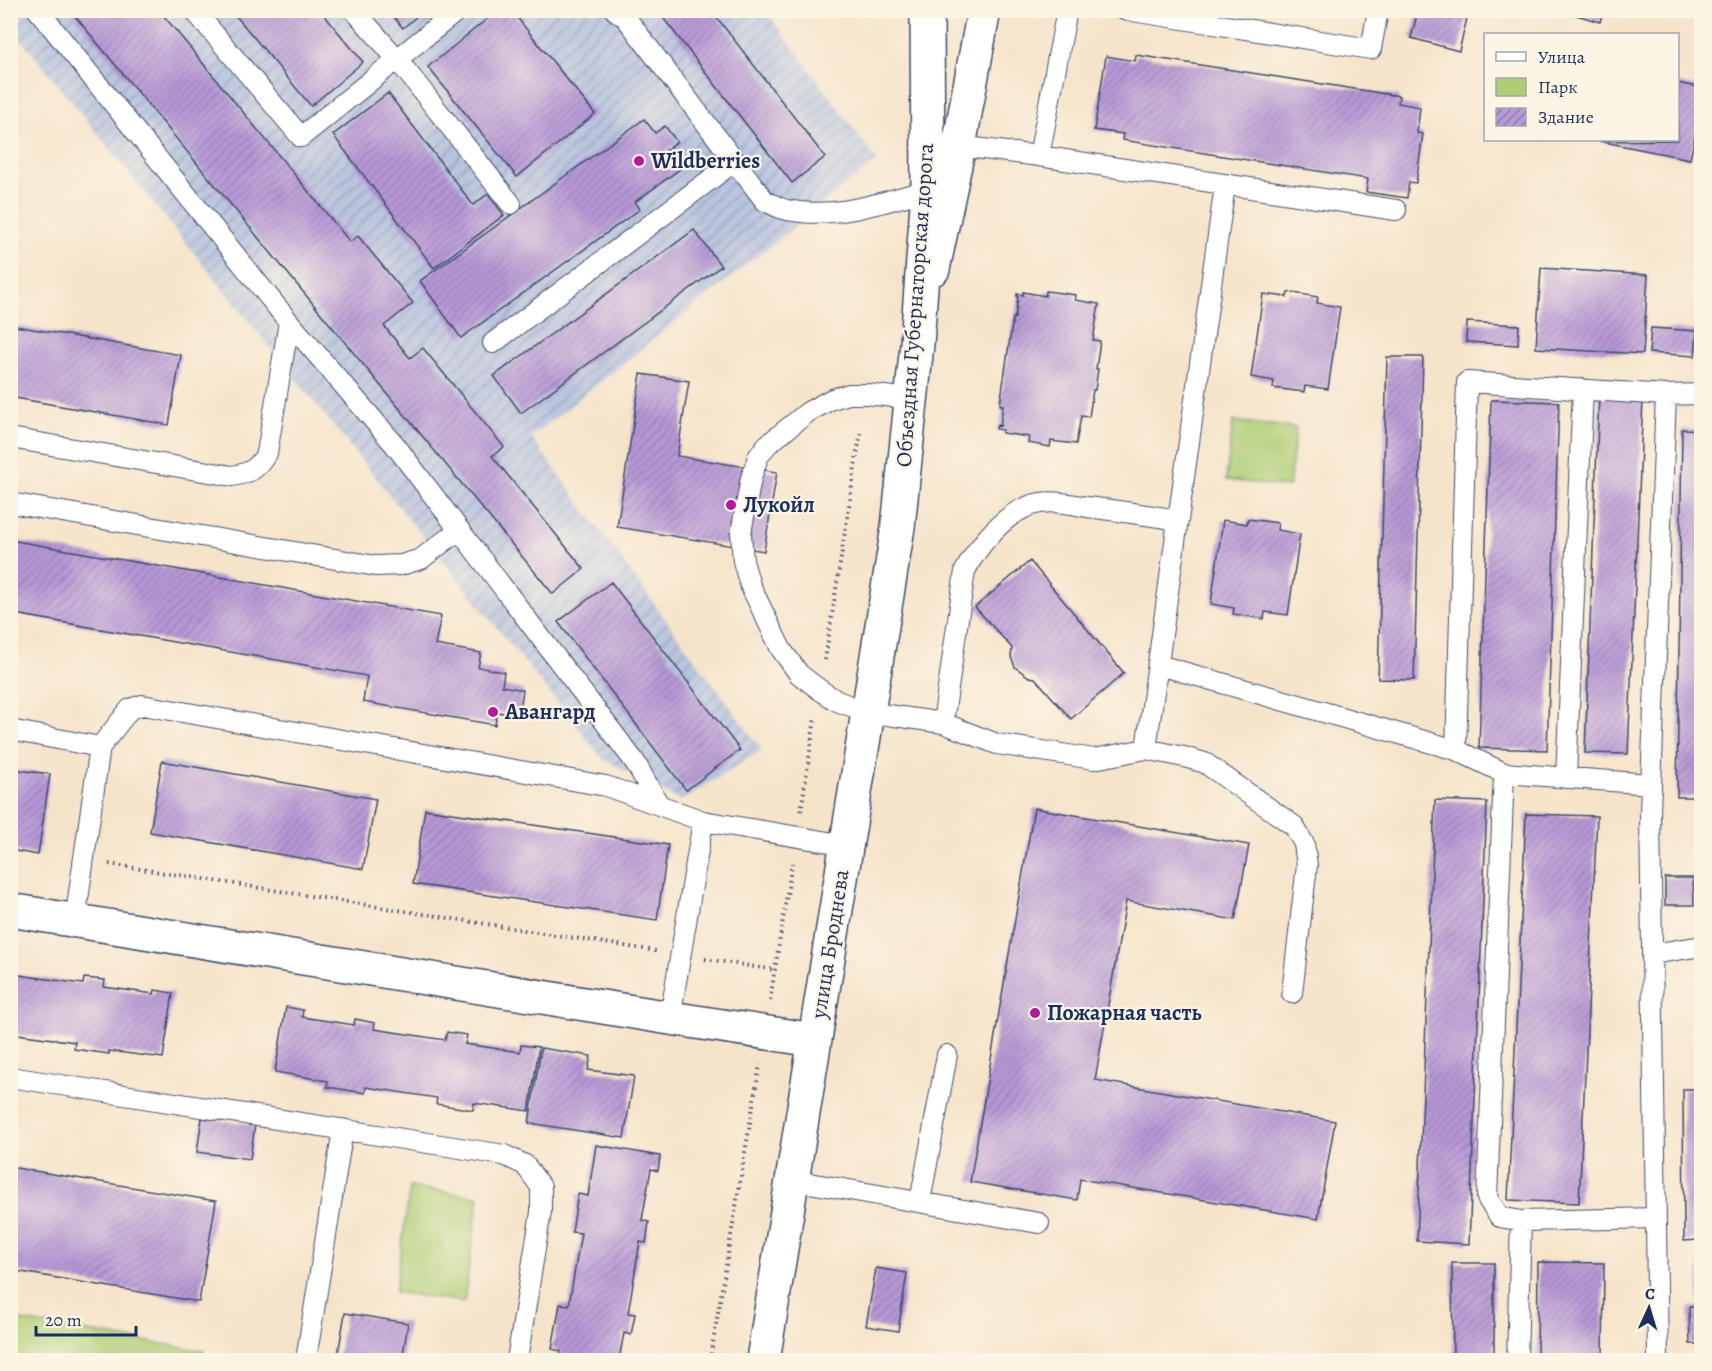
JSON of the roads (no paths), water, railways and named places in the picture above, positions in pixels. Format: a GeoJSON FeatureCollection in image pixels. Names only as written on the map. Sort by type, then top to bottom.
{"type":"FeatureCollection","features":[{"type":"Feature","properties":{"kind":"main road","name":"Объездная Губернаторская дорога"},"geometry":{"type":"LineString","coordinates":[[898,528],[917,344],[928,190],[927,10]]}},
{"type":"Feature","properties":{"kind":"main road"},"geometry":{"type":"LineString","coordinates":[[917,344],[959,146],[984,10]]}},
{"type":"Feature","properties":{"kind":"main road","name":"улица Броднева"},"geometry":{"type":"LineString","coordinates":[[763,1360],[898,528]]}},
{"type":"Feature","properties":{"kind":"main road"},"geometry":{"type":"LineString","coordinates":[[10,910],[814,1040]]}},
{"type":"Feature","properties":{"kind":"lane"},"geometry":{"type":"LineString","coordinates":[[38,10],[289,322],[394,445],[636,762],[659,805]]}},
{"type":"Feature","properties":{"kind":"lane"},"geometry":{"type":"LineString","coordinates":[[194,10],[301,137],[458,10]]}},
{"type":"Feature","properties":{"kind":"lane"},"geometry":{"type":"LineString","coordinates":[[354,10],[397,59],[511,204]]}},
{"type":"Feature","properties":{"kind":"lane"},"geometry":{"type":"LineString","coordinates":[[615,10],[626,18],[765,201],[785,210],[827,213],[853,210],[928,190]]}},
{"type":"Feature","properties":{"kind":"lane"},"geometry":{"type":"LineString","coordinates":[[1039,156],[1067,10]]}},
{"type":"Feature","properties":{"kind":"lane"},"geometry":{"type":"LineString","coordinates":[[1126,10],[1371,49],[1378,10]]}},
{"type":"Feature","properties":{"kind":"lane"},"geometry":{"type":"LineString","coordinates":[[959,146],[1396,210]]}},
{"type":"Feature","properties":{"kind":"lane"},"geometry":{"type":"LineString","coordinates":[[493,343],[735,162]]}},
{"type":"Feature","properties":{"kind":"lane"},"geometry":{"type":"LineString","coordinates":[[1146,749],[1225,184]]}},
{"type":"Feature","properties":{"kind":"lane"},"geometry":{"type":"LineString","coordinates":[[10,438],[232,476],[247,474],[259,465],[267,453],[289,322]]}},
{"type":"Feature","properties":{"kind":"lane"},"geometry":{"type":"LineString","coordinates":[[1456,750],[1467,382],[1666,395],[1701,394]]}},
{"type":"Feature","properties":{"kind":"lane"},"geometry":{"type":"LineString","coordinates":[[1566,778],[1583,389]]}},
{"type":"Feature","properties":{"kind":"lane"},"geometry":{"type":"LineString","coordinates":[[911,399],[867,394],[849,394],[832,399],[808,412],[767,445],[759,457],[751,478],[741,533],[743,561],[750,585],[781,649],[799,674],[820,690],[837,701],[867,712],[943,723],[997,744],[1094,759],[1146,749],[1204,763],[1294,825],[1304,844],[1307,865],[1292,993]]}},
{"type":"Feature","properties":{"kind":"lane"},"geometry":{"type":"LineString","coordinates":[[1658,1360],[1650,813],[1666,395]]}},
{"type":"Feature","properties":{"kind":"lane"},"geometry":{"type":"LineString","coordinates":[[10,503],[376,566],[401,565],[421,559],[459,530]]}},
{"type":"Feature","properties":{"kind":"lane"},"geometry":{"type":"LineString","coordinates":[[943,723],[965,571],[998,526],[1014,513],[1034,504],[1057,503],[1178,520]]}},
{"type":"Feature","properties":{"kind":"lane"},"geometry":{"type":"LineString","coordinates":[[1159,665],[1456,750],[1504,773],[1651,784]]}},
{"type":"Feature","properties":{"kind":"lane"},"geometry":{"type":"LineString","coordinates":[[75,920],[100,747],[130,709],[142,705],[606,786],[704,821],[846,845]]}},
{"type":"Feature","properties":{"kind":"lane"},"geometry":{"type":"LineString","coordinates":[[10,730],[100,747]]}},
{"type":"Feature","properties":{"kind":"lane"},"geometry":{"type":"LineString","coordinates":[[1504,773],[1487,1198],[1500,1217],[1521,1221],[1656,1218]]}},
{"type":"Feature","properties":{"kind":"lane"},"geometry":{"type":"LineString","coordinates":[[670,1018],[704,821]]}},
{"type":"Feature","properties":{"kind":"lane"},"geometry":{"type":"LineString","coordinates":[[1652,954],[1701,946]]}},
{"type":"Feature","properties":{"kind":"lane"},"geometry":{"type":"LineString","coordinates":[[920,1202],[946,1055]]}},
{"type":"Feature","properties":{"kind":"lane"},"geometry":{"type":"LineString","coordinates":[[10,1077],[504,1155],[525,1165],[541,1187],[541,1212],[517,1360]]}},
{"type":"Feature","properties":{"kind":"lane"},"geometry":{"type":"LineString","coordinates":[[306,1360],[344,1130]]}},
{"type":"Feature","properties":{"kind":"lane"},"geometry":{"type":"LineString","coordinates":[[792,1180],[1039,1223]]}},
{"type":"Feature","properties":{"kind":"lane"},"geometry":{"type":"LineString","coordinates":[[1517,1360],[1521,1221]]}},
{"type":"Feature","properties":{"kind":"place","name":"Wildberries"},"geometry":{"type":"Point","coordinates":[639,161]}},
{"type":"Feature","properties":{"kind":"place","name":"Лукойл"},"geometry":{"type":"Point","coordinates":[731,505]}},
{"type":"Feature","properties":{"kind":"place","name":"Авангард"},"geometry":{"type":"Point","coordinates":[493,712]}},
{"type":"Feature","properties":{"kind":"place","name":"Пожарная часть"},"geometry":{"type":"Point","coordinates":[1035,1013]}}]}
